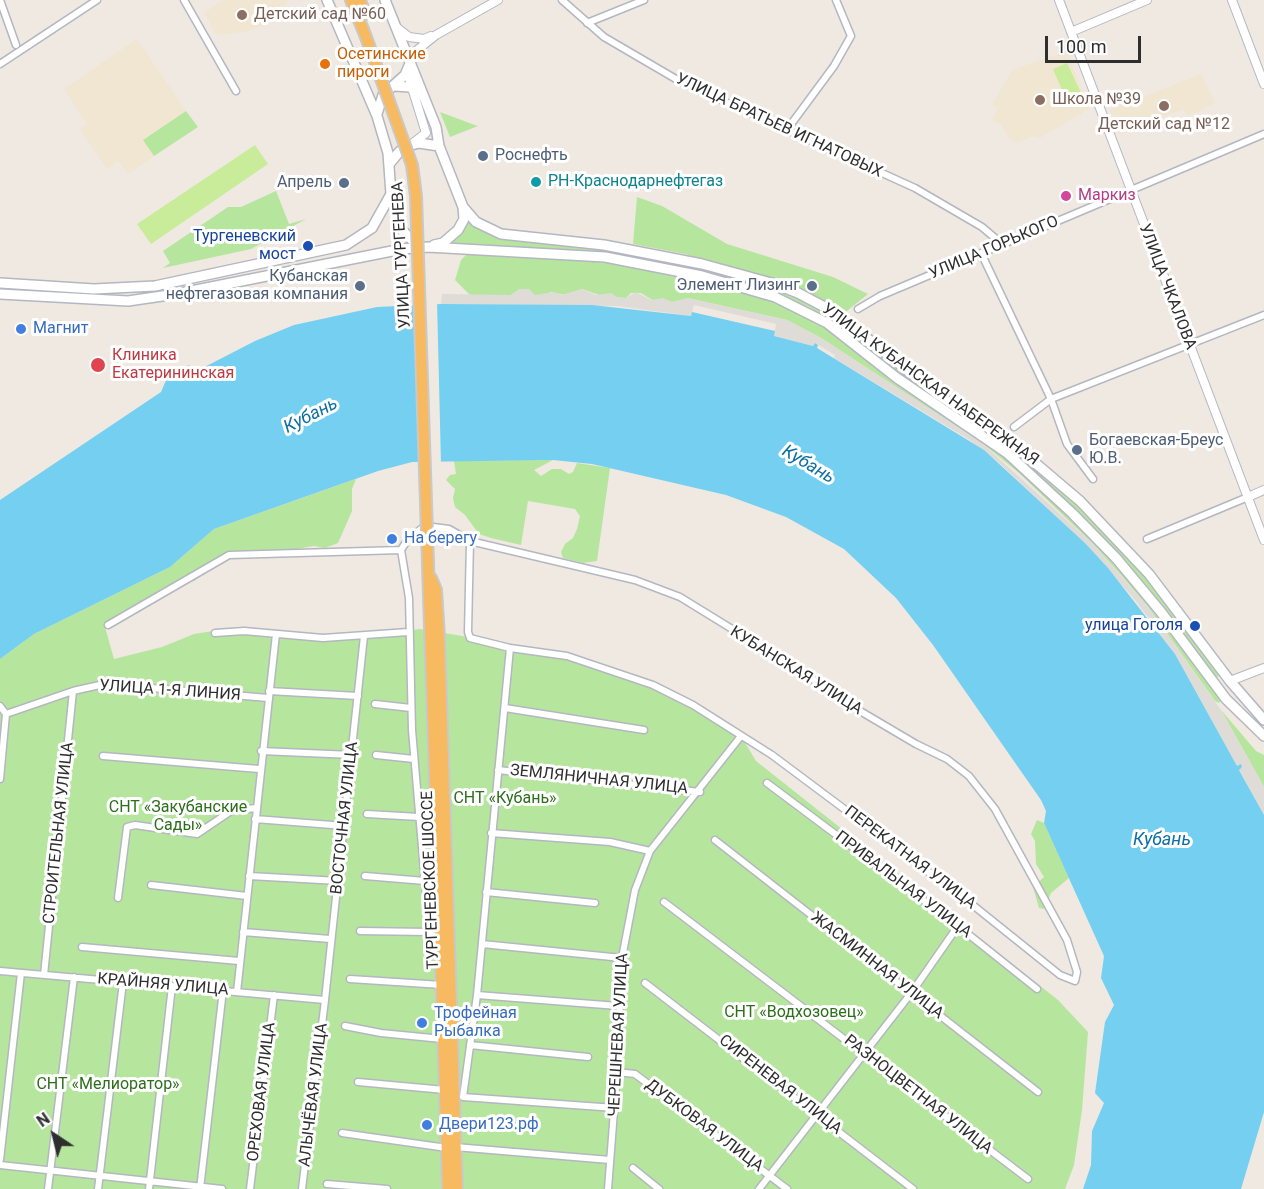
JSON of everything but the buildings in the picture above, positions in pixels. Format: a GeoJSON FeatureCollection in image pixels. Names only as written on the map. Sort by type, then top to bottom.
{"type":"FeatureCollection","features":[{"type":"Feature","properties":{"kind":"highway","name":"УЛИЦА ТУРГЕНЕВА"},"geometry":{"type":"LineString","coordinates":[[351,0],[412,165],[419,236],[423,375]]}},
{"type":"Feature","properties":{"kind":"highway"},"geometry":{"type":"LineString","coordinates":[[360,0],[365,14],[364,33]]}},
{"type":"Feature","properties":{"kind":"highway","name":"ТУРГЕНЕВСКОЕ ШОССЕ"},"geometry":{"type":"LineString","coordinates":[[423,375],[434,934],[444,949],[442,1039],[454,1093]]}},
{"type":"Feature","properties":{"kind":"highway","name":"ТУРГЕНЕВСКОЕ ШОССЕ"},"geometry":{"type":"LineString","coordinates":[[428,568],[436,590],[444,949],[453,1056],[452,1147],[448,1189]]}},
{"type":"Feature","properties":{"kind":"highway","name":"ТУРГЕНЕВСКОЕ ШОССЕ"},"geometry":{"type":"LineString","coordinates":[[452,1147],[457,1189]]}},
{"type":"Feature","properties":{"kind":"main road"},"geometry":{"type":"LineString","coordinates":[[327,0],[377,116],[390,164],[392,194],[400,228],[425,248],[443,243],[458,230],[464,219],[463,207]]}},
{"type":"Feature","properties":{"kind":"main road","name":"УЛИЦА КУБАНСКАЯ НАБЕРЕЖНАЯ"},"geometry":{"type":"LineString","coordinates":[[385,0],[436,127],[439,146],[463,207],[476,222],[501,234],[604,245],[692,262],[783,287],[834,312],[937,394],[1004,438],[1080,501],[1149,574],[1230,681],[1264,720]]}},
{"type":"Feature","properties":{"kind":"main road"},"geometry":{"type":"LineString","coordinates":[[354,60],[370,85],[410,87],[424,97]]}},
{"type":"Feature","properties":{"kind":"main road"},"geometry":{"type":"LineString","coordinates":[[377,116],[379,104],[405,75],[411,61]]}},
{"type":"Feature","properties":{"kind":"main road"},"geometry":{"type":"LineString","coordinates":[[390,164],[400,150],[410,145],[419,143],[439,146]]}},
{"type":"Feature","properties":{"kind":"main road"},"geometry":{"type":"LineString","coordinates":[[0,284],[94,289],[155,286],[346,245],[372,228],[392,194]]}},
{"type":"Feature","properties":{"kind":"main road","name":"УЛИЦА КУБАНСКАЯ НАБЕРЕЖНАЯ"},"geometry":{"type":"LineString","coordinates":[[0,294],[128,301],[176,294],[383,252],[425,248],[548,252],[652,265],[775,297],[814,314],[897,378],[1000,447],[1072,513],[1143,590],[1218,689],[1264,736]]}},
{"type":"Feature","properties":{"kind":"main road"},"geometry":{"type":"LineString","coordinates":[[1218,689],[1230,681]]}},
{"type":"Feature","properties":{"kind":"street"},"geometry":{"type":"LineString","coordinates":[[0,0],[16,45]]}},
{"type":"Feature","properties":{"kind":"street"},"geometry":{"type":"LineString","coordinates":[[0,64],[97,0]]}},
{"type":"Feature","properties":{"kind":"street"},"geometry":{"type":"LineString","coordinates":[[184,0],[236,91]]}},
{"type":"Feature","properties":{"kind":"street"},"geometry":{"type":"LineString","coordinates":[[410,145],[426,133],[410,87],[411,61],[421,46],[435,35],[498,0]]}},
{"type":"Feature","properties":{"kind":"street","name":"УЛИЦА БРАТЬЕВ ИГНАТОВЫХ"},"geometry":{"type":"LineString","coordinates":[[562,0],[604,37],[681,82],[915,188],[982,227],[1002,244]]}},
{"type":"Feature","properties":{"kind":"street"},"geometry":{"type":"LineString","coordinates":[[588,23],[644,0]]}},
{"type":"Feature","properties":{"kind":"street"},"geometry":{"type":"LineString","coordinates":[[786,131],[834,66],[851,36],[836,0]]}},
{"type":"Feature","properties":{"kind":"street","name":"УЛИЦА ЧКАЛОВА"},"geometry":{"type":"LineString","coordinates":[[1059,0],[1264,540]]}},
{"type":"Feature","properties":{"kind":"street"},"geometry":{"type":"LineString","coordinates":[[1071,32],[1147,0]]}},
{"type":"Feature","properties":{"kind":"street"},"geometry":{"type":"LineString","coordinates":[[1232,0],[1264,84]]}},
{"type":"Feature","properties":{"kind":"street"},"geometry":{"type":"LineString","coordinates":[[396,27],[402,33],[417,39],[435,35]]}},
{"type":"Feature","properties":{"kind":"street","name":"УЛИЦА ГОРЬКОГО"},"geometry":{"type":"LineString","coordinates":[[858,309],[880,296],[1264,134]]}},
{"type":"Feature","properties":{"kind":"street"},"geometry":{"type":"LineString","coordinates":[[981,253],[1051,399],[1067,444],[1093,479]]}},
{"type":"Feature","properties":{"kind":"street"},"geometry":{"type":"LineString","coordinates":[[1014,427],[1051,399],[1264,315]]}},
{"type":"Feature","properties":{"kind":"street"},"geometry":{"type":"LineString","coordinates":[[1147,539],[1264,490]]}},
{"type":"Feature","properties":{"kind":"street","name":"КУБАНСКАЯ УЛИЦА"},"geometry":{"type":"LineString","coordinates":[[401,550],[408,539],[425,526],[449,530],[470,541],[635,580],[680,597],[798,669],[860,711],[947,759],[969,776],[995,809],[1067,940],[1077,972],[1075,981]]}},
{"type":"Feature","properties":{"kind":"street","name":"ПЕРЕКАТНАЯ УЛИЦА"},"geometry":{"type":"LineString","coordinates":[[470,541],[468,632],[470,638],[510,648],[567,656],[653,685],[693,705],[772,755],[974,906],[1060,975],[1075,981]]}},
{"type":"Feature","properties":{"kind":"street"},"geometry":{"type":"LineString","coordinates":[[108,625],[229,555],[401,550],[409,598],[411,708],[424,881],[434,934],[360,931]]}},
{"type":"Feature","properties":{"kind":"street"},"geometry":{"type":"LineString","coordinates":[[215,633],[244,631],[275,637],[323,638],[408,632]]}},
{"type":"Feature","properties":{"kind":"street","name":"ВОСТОЧНАЯ УЛИЦА"},"geometry":{"type":"LineString","coordinates":[[325,1000],[365,636]]}},
{"type":"Feature","properties":{"kind":"street"},"geometry":{"type":"LineString","coordinates":[[237,992],[259,769],[275,637]]}},
{"type":"Feature","properties":{"kind":"street"},"geometry":{"type":"LineString","coordinates":[[454,1093],[467,1064],[477,995],[510,648]]}},
{"type":"Feature","properties":{"kind":"street"},"geometry":{"type":"LineString","coordinates":[[1230,681],[1264,668]]}},
{"type":"Feature","properties":{"kind":"street","name":"УЛИЦА 1-Я ЛИНИЯ"},"geometry":{"type":"LineString","coordinates":[[6,714],[73,691],[104,684],[268,694],[358,696]]}},
{"type":"Feature","properties":{"kind":"street","name":"СТРОИТЕЛЬНАЯ УЛИЦА"},"geometry":{"type":"LineString","coordinates":[[44,975],[73,691]]}},
{"type":"Feature","properties":{"kind":"street"},"geometry":{"type":"LineString","coordinates":[[375,704],[411,708]]}},
{"type":"Feature","properties":{"kind":"street"},"geometry":{"type":"LineString","coordinates":[[0,706],[6,714],[0,779]]}},
{"type":"Feature","properties":{"kind":"street"},"geometry":{"type":"LineString","coordinates":[[505,708],[644,730]]}},
{"type":"Feature","properties":{"kind":"street","name":"ЧЕРЕШНЕВАЯ УЛИЦА"},"geometry":{"type":"LineString","coordinates":[[608,1189],[615,1108],[622,958],[635,890],[650,851],[700,792],[740,736]]}},
{"type":"Feature","properties":{"kind":"street"},"geometry":{"type":"LineString","coordinates":[[261,751],[352,755]]}},
{"type":"Feature","properties":{"kind":"street"},"geometry":{"type":"LineString","coordinates":[[376,755],[414,759]]}},
{"type":"Feature","properties":{"kind":"street"},"geometry":{"type":"LineString","coordinates":[[103,756],[259,769]]}},
{"type":"Feature","properties":{"kind":"street","name":"ЗЕМЛЯНИЧНАЯ УЛИЦА"},"geometry":{"type":"LineString","coordinates":[[498,770],[700,792]]}},
{"type":"Feature","properties":{"kind":"street","name":"ПРИВАЛЬНАЯ УЛИЦА"},"geometry":{"type":"LineString","coordinates":[[767,783],[958,926],[1037,989]]}},
{"type":"Feature","properties":{"kind":"street"},"geometry":{"type":"LineString","coordinates":[[118,898],[127,827],[135,825],[197,834],[231,811],[256,808]]}},
{"type":"Feature","properties":{"kind":"street"},"geometry":{"type":"LineString","coordinates":[[367,814],[419,817]]}},
{"type":"Feature","properties":{"kind":"street"},"geometry":{"type":"LineString","coordinates":[[255,819],[345,826]]}},
{"type":"Feature","properties":{"kind":"street"},"geometry":{"type":"LineString","coordinates":[[492,833],[610,842],[650,851]]}},
{"type":"Feature","properties":{"kind":"street","name":"ЖАСМИННАЯ УЛИЦА"},"geometry":{"type":"LineString","coordinates":[[715,840],[1038,1092]]}},
{"type":"Feature","properties":{"kind":"street"},"geometry":{"type":"LineString","coordinates":[[249,876],[339,881]]}},
{"type":"Feature","properties":{"kind":"street"},"geometry":{"type":"LineString","coordinates":[[365,876],[424,881]]}},
{"type":"Feature","properties":{"kind":"street"},"geometry":{"type":"LineString","coordinates":[[151,885],[247,896]]}},
{"type":"Feature","properties":{"kind":"street"},"geometry":{"type":"LineString","coordinates":[[486,892],[595,903]]}},
{"type":"Feature","properties":{"kind":"street","name":"РАЗНОЦВЕТНАЯ УЛИЦА"},"geometry":{"type":"LineString","coordinates":[[664,902],[1028,1179]]}},
{"type":"Feature","properties":{"kind":"street"},"geometry":{"type":"LineString","coordinates":[[759,1189],[912,992],[958,926]]}},
{"type":"Feature","properties":{"kind":"street"},"geometry":{"type":"LineString","coordinates":[[243,932],[330,939]]}},
{"type":"Feature","properties":{"kind":"street"},"geometry":{"type":"LineString","coordinates":[[482,944],[622,958]]}},
{"type":"Feature","properties":{"kind":"street"},"geometry":{"type":"LineString","coordinates":[[82,947],[239,961]]}},
{"type":"Feature","properties":{"kind":"street","name":"КРАЙНЯЯ УЛИЦА"},"geometry":{"type":"LineString","coordinates":[[0,971],[325,1000]]}},
{"type":"Feature","properties":{"kind":"street"},"geometry":{"type":"LineString","coordinates":[[21,973],[0,1163],[99,1176],[149,1186],[222,1189]]}},
{"type":"Feature","properties":{"kind":"street"},"geometry":{"type":"LineString","coordinates":[[48,1189],[74,977]]}},
{"type":"Feature","properties":{"kind":"street"},"geometry":{"type":"LineString","coordinates":[[351,979],[442,985]]}},
{"type":"Feature","properties":{"kind":"street"},"geometry":{"type":"LineString","coordinates":[[98,1189],[123,982]]}},
{"type":"Feature","properties":{"kind":"street","name":"СИРЕНЕВАЯ УЛИЦА"},"geometry":{"type":"LineString","coordinates":[[645,983],[913,1189]]}},
{"type":"Feature","properties":{"kind":"street"},"geometry":{"type":"LineString","coordinates":[[149,1186],[172,986]]}},
{"type":"Feature","properties":{"kind":"street"},"geometry":{"type":"LineString","coordinates":[[201,1188],[223,990]]}},
{"type":"Feature","properties":{"kind":"street","name":"ОРЕХОВАЯ УЛИЦА"},"geometry":{"type":"LineString","coordinates":[[250,1189],[274,995]]}},
{"type":"Feature","properties":{"kind":"street"},"geometry":{"type":"LineString","coordinates":[[477,995],[618,1006]]}},
{"type":"Feature","properties":{"kind":"street","name":"АЛЫЧЁВАЯ УЛИЦА"},"geometry":{"type":"LineString","coordinates":[[302,1189],[325,1000]]}},
{"type":"Feature","properties":{"kind":"street"},"geometry":{"type":"LineString","coordinates":[[345,1026],[381,1033],[442,1039]]}},
{"type":"Feature","properties":{"kind":"street"},"geometry":{"type":"LineString","coordinates":[[470,1045],[588,1057]]}},
{"type":"Feature","properties":{"kind":"street"},"geometry":{"type":"LineString","coordinates":[[453,1056],[467,1064]]}},
{"type":"Feature","properties":{"kind":"street"},"geometry":{"type":"LineString","coordinates":[[454,1093],[467,1064]]}},
{"type":"Feature","properties":{"kind":"street","name":"ДУБКОВАЯ УЛИЦА"},"geometry":{"type":"LineString","coordinates":[[617,1072],[635,1074],[787,1189]]}},
{"type":"Feature","properties":{"kind":"street"},"geometry":{"type":"LineString","coordinates":[[358,1082],[615,1108]]}},
{"type":"Feature","properties":{"kind":"street"},"geometry":{"type":"LineString","coordinates":[[342,1133],[452,1147],[610,1160]]}},
{"type":"Feature","properties":{"kind":"street"},"geometry":{"type":"LineString","coordinates":[[633,1168],[659,1189]]}},
{"type":"Feature","properties":{"kind":"street"},"geometry":{"type":"LineString","coordinates":[[327,1184],[387,1189]]}},
{"type":"Feature","properties":{"kind":"shaded area","name":"Детский сад №60"},"geometry":{"type":"Polygon","coordinates":[[[224,0],[288,0],[281,13],[261,26],[244,32],[217,35],[204,13],[224,0]]]}},
{"type":"Feature","properties":{"kind":"shaded area"},"geometry":{"type":"Polygon","coordinates":[[[137,39],[186,111],[144,139],[154,156],[128,174],[118,161],[107,169],[80,129],[87,124],[64,89],[137,39]]]}},
{"type":"Feature","properties":{"kind":"shaded area","name":"Школа №39"},"geometry":{"type":"Polygon","coordinates":[[[1067,51],[1089,109],[1040,138],[1033,136],[1018,143],[1008,137],[1002,126],[992,119],[998,109],[992,105],[1012,70],[1067,51]]]}},
{"type":"Feature","properties":{"kind":"shaded area","name":"Детский сад №12"},"geometry":{"type":"Polygon","coordinates":[[[1201,74],[1215,103],[1188,116],[1183,109],[1119,135],[1110,110],[1201,74]]]}},
{"type":"Feature","properties":{"kind":"shaded area"},"geometry":{"type":"Polygon","coordinates":[[[520,289],[529,289],[535,295],[554,292],[561,295],[582,289],[596,295],[612,293],[616,297],[626,298],[636,292],[651,300],[663,298],[672,302],[687,298],[787,320],[821,338],[982,443],[1093,544],[1148,607],[1221,710],[1264,787],[1264,815],[1239,769],[1241,765],[1237,766],[1175,654],[1135,600],[1085,543],[999,463],[968,439],[834,358],[835,355],[815,343],[813,346],[774,336],[776,324],[694,305],[691,316],[617,306],[441,304],[442,294],[511,295],[520,289]]]}},
{"type":"Feature","properties":{"kind":"green space"},"geometry":{"type":"Polygon","coordinates":[[[1067,63],[1081,93],[1066,99],[1053,69],[1067,63]]]}},
{"type":"Feature","properties":{"kind":"green space"},"geometry":{"type":"Polygon","coordinates":[[[186,111],[198,127],[154,156],[143,140],[186,111]]]}},
{"type":"Feature","properties":{"kind":"green space"},"geometry":{"type":"Polygon","coordinates":[[[440,112],[472,124],[478,126],[450,137],[440,112]]]}},
{"type":"Feature","properties":{"kind":"green space"},"geometry":{"type":"Polygon","coordinates":[[[255,145],[268,164],[151,244],[137,224],[255,145]]]}},
{"type":"Feature","properties":{"kind":"green space"},"geometry":{"type":"Polygon","coordinates":[[[276,191],[289,224],[306,219],[251,249],[163,268],[170,263],[163,251],[228,207],[241,207],[276,191]]]}},
{"type":"Feature","properties":{"kind":"green space"},"geometry":{"type":"Polygon","coordinates":[[[637,197],[662,206],[727,244],[833,277],[868,294],[843,314],[802,289],[685,254],[633,244],[637,197]]]}},
{"type":"Feature","properties":{"kind":"green space"},"geometry":{"type":"Polygon","coordinates":[[[467,216],[479,229],[501,237],[612,250],[694,266],[791,294],[828,313],[1005,443],[1060,488],[1159,590],[1219,676],[1215,678],[1181,635],[1049,487],[811,308],[777,294],[578,251],[447,244],[467,216]]]}},
{"type":"Feature","properties":{"kind":"green space"},"geometry":{"type":"Polygon","coordinates":[[[470,251],[619,264],[702,280],[781,303],[813,318],[996,449],[1033,481],[1097,542],[1157,612],[1221,700],[1219,703],[1215,701],[1148,607],[1119,573],[1093,544],[1019,473],[982,443],[821,338],[787,320],[687,298],[678,302],[654,301],[641,293],[631,293],[626,298],[602,296],[582,289],[565,295],[550,292],[546,295],[535,295],[520,289],[511,295],[470,295],[455,280],[461,260],[470,251]]]}},
{"type":"Feature","properties":{"kind":"green space"},"geometry":{"type":"Polygon","coordinates":[[[553,460],[534,470],[541,476],[552,469],[561,469],[569,474],[573,472],[577,463],[610,468],[597,561],[583,563],[563,558],[561,552],[565,544],[573,538],[577,529],[580,516],[575,509],[528,501],[521,545],[479,534],[465,515],[455,507],[453,498],[455,489],[446,480],[450,475],[456,474],[454,461],[553,460]]]}},
{"type":"Feature","properties":{"kind":"green space"},"geometry":{"type":"Polygon","coordinates":[[[356,479],[352,489],[352,511],[338,543],[325,548],[314,546],[284,551],[238,551],[194,581],[176,586],[107,624],[105,627],[114,659],[162,647],[194,634],[213,631],[244,630],[365,636],[420,629],[565,653],[688,698],[722,718],[741,736],[756,761],[1058,1000],[1088,1032],[1082,1110],[1074,1165],[1065,1189],[0,1189],[0,659],[34,634],[170,567],[214,529],[356,479]]]}},
{"type":"Feature","properties":{"kind":"green space"},"geometry":{"type":"Polygon","coordinates":[[[1221,710],[1256,751],[1264,755],[1264,787],[1221,710]]]}},
{"type":"Feature","properties":{"kind":"green space"},"geometry":{"type":"Polygon","coordinates":[[[1037,820],[1044,823],[1069,878],[1051,893],[1044,909],[1039,908],[1033,887],[1044,877],[1036,864],[1035,841],[1031,834],[1037,820]]]}},
{"type":"Feature","properties":{"kind":"water","name":"Кубань"},"geometry":{"type":"Polygon","coordinates":[[[441,304],[592,305],[691,316],[692,312],[775,331],[774,336],[813,346],[815,343],[818,345],[817,348],[984,450],[1085,543],[1108,568],[1175,654],[1237,766],[1241,764],[1242,767],[1239,770],[1264,815],[1264,1112],[1241,1189],[1083,1189],[1091,1165],[1092,1131],[1104,1103],[1095,1093],[1105,1022],[1114,1005],[1101,978],[1104,956],[1044,823],[1046,811],[1041,800],[933,645],[896,598],[844,549],[786,517],[726,495],[592,464],[553,460],[412,462],[378,471],[214,529],[170,567],[34,634],[0,659],[0,500],[161,392],[167,378],[189,365],[193,373],[255,341],[294,325],[377,307],[441,304]]]}},
{"type":"Feature","properties":{"kind":"pier"},"geometry":{"type":"Polygon","coordinates":[[[437,301],[441,464],[419,465],[414,302],[437,301]]]}},
{"type":"Feature","properties":{"kind":"place","name":"Детский сад №60"},"geometry":{"type":"Point","coordinates":[242,15]}},
{"type":"Feature","properties":{"kind":"place","name":"Осетинские пироги"},"geometry":{"type":"Point","coordinates":[325,64]}},
{"type":"Feature","properties":{"kind":"place","name":"Школа №39"},"geometry":{"type":"Point","coordinates":[1040,100]}},
{"type":"Feature","properties":{"kind":"place","name":"Детский сад №12"},"geometry":{"type":"Point","coordinates":[1164,106]}},
{"type":"Feature","properties":{"kind":"place","name":"Роснефть"},"geometry":{"type":"Point","coordinates":[483,156]}},
{"type":"Feature","properties":{"kind":"place","name":"РН-Краснодарнефтегаз"},"geometry":{"type":"Point","coordinates":[536,182]}},
{"type":"Feature","properties":{"kind":"place","name":"Апрель"},"geometry":{"type":"Point","coordinates":[344,183]}},
{"type":"Feature","properties":{"kind":"place","name":"Маркиз"},"geometry":{"type":"Point","coordinates":[1066,196]}},
{"type":"Feature","properties":{"kind":"place","name":"Тургеневский мост"},"geometry":{"type":"Point","coordinates":[308,246]}},
{"type":"Feature","properties":{"kind":"place","name":"Кубанская нефтегазовая компания"},"geometry":{"type":"Point","coordinates":[360,286]}},
{"type":"Feature","properties":{"kind":"place","name":"Элемент Лизинг"},"geometry":{"type":"Point","coordinates":[812,286]}},
{"type":"Feature","properties":{"kind":"place","name":"Магнит"},"geometry":{"type":"Point","coordinates":[21,329]}},
{"type":"Feature","properties":{"kind":"place","name":"Клиника Екатерининская"},"geometry":{"type":"Point","coordinates":[98,365]}},
{"type":"Feature","properties":{"kind":"place","name":"Богаевская-Бреус Ю.В."},"geometry":{"type":"Point","coordinates":[1077,450]}},
{"type":"Feature","properties":{"kind":"place","name":"На берегу"},"geometry":{"type":"Point","coordinates":[392,539]}},
{"type":"Feature","properties":{"kind":"place","name":"улица Гоголя"},"geometry":{"type":"Point","coordinates":[1195,626]}},
{"type":"Feature","properties":{"kind":"place","name":"Трофейная Рыбалка"},"geometry":{"type":"Point","coordinates":[422,1023]}},
{"type":"Feature","properties":{"kind":"place","name":"Двери123.рф"},"geometry":{"type":"Point","coordinates":[427,1125]}},
{"type":"Feature","properties":{"kind":"park label","name":"СНТ «Кубань»"},"geometry":{"type":"Point","coordinates":[505,799]}},
{"type":"Feature","properties":{"kind":"park label","name":"СНТ «Закубанские Сады»"},"geometry":{"type":"Point","coordinates":[178,817]}},
{"type":"Feature","properties":{"kind":"park label","name":"СНТ «Водхозовец»"},"geometry":{"type":"Point","coordinates":[794,1013]}},
{"type":"Feature","properties":{"kind":"park label","name":"СНТ «Мелиоратор»"},"geometry":{"type":"Point","coordinates":[108,1085]}}]}
